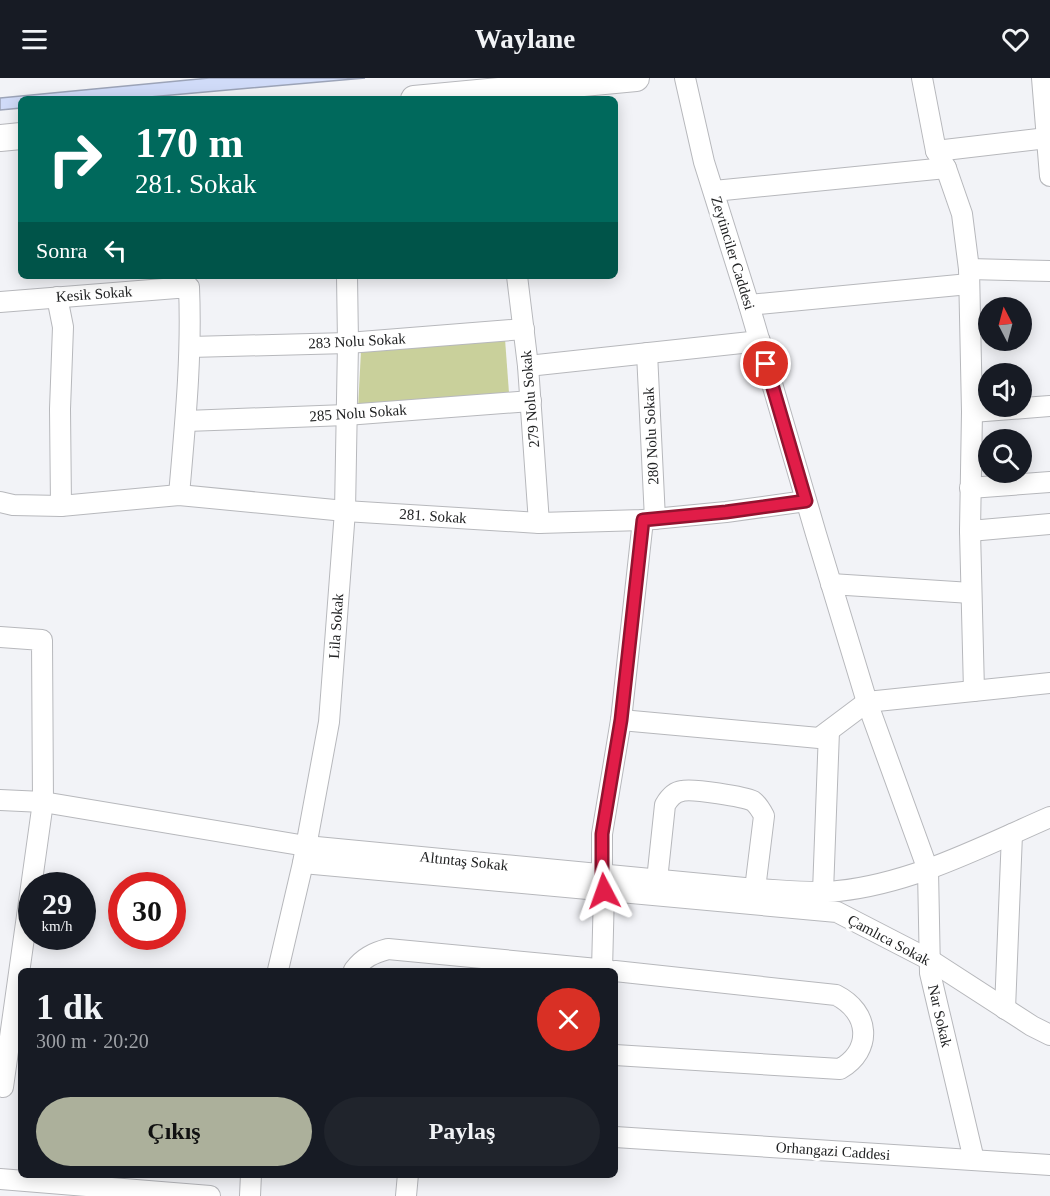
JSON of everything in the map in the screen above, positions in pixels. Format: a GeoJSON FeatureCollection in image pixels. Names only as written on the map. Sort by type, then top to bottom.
{"type":"FeatureCollection","features":[{"type":"Feature","properties":{"kind":"main road"},"geometry":{"type":"LineString","coordinates":[[474,96],[636,78]]}},
{"type":"Feature","properties":{"kind":"main road"},"geometry":{"type":"LineString","coordinates":[[0,138],[18,136]]}},
{"type":"Feature","properties":{"kind":"street","name":"Zeytinciler Caddesi"},"geometry":{"type":"LineString","coordinates":[[685,78],[704,162],[760,341],[867,702],[928,870]]}},
{"type":"Feature","properties":{"kind":"street"},"geometry":{"type":"LineString","coordinates":[[922,78],[941,160],[962,214],[969,277],[972,412],[970,531],[974,691]]}},
{"type":"Feature","properties":{"kind":"street"},"geometry":{"type":"LineString","coordinates":[[1042,78],[1050,176]]}},
{"type":"Feature","properties":{"kind":"street"},"geometry":{"type":"LineString","coordinates":[[714,191],[941,160],[1047,138]]}},
{"type":"Feature","properties":{"kind":"street"},"geometry":{"type":"LineString","coordinates":[[749,305],[969,277],[1050,271]]}},
{"type":"Feature","properties":{"kind":"street","name":"Lila Sokak"},"geometry":{"type":"LineString","coordinates":[[278,968],[304,854],[329,723],[345,511],[347,279]]}},
{"type":"Feature","properties":{"kind":"street","name":"279 Nolu Sokak"},"geometry":{"type":"LineString","coordinates":[[517,279],[528,366],[539,523]]}},
{"type":"Feature","properties":{"kind":"street"},"geometry":{"type":"LineString","coordinates":[[179,495],[190,347],[189,285]]}},
{"type":"Feature","properties":{"kind":"street","name":"Kesik Sokak"},"geometry":{"type":"LineString","coordinates":[[0,302],[189,285]]}},
{"type":"Feature","properties":{"kind":"street"},"geometry":{"type":"LineString","coordinates":[[57,297],[63,327],[60,409],[61,506]]}},
{"type":"Feature","properties":{"kind":"street","name":"283 Nolu Sokak"},"geometry":{"type":"LineString","coordinates":[[190,347],[348,343],[524,329]]}},
{"type":"Feature","properties":{"kind":"street"},"geometry":{"type":"LineString","coordinates":[[528,366],[760,341]]}},
{"type":"Feature","properties":{"kind":"street","name":"280 Nolu Sokak"},"geometry":{"type":"LineString","coordinates":[[602,968],[602,834],[621,720],[649,520],[647,354]]}},
{"type":"Feature","properties":{"kind":"street","name":"285 Nolu Sokak"},"geometry":{"type":"LineString","coordinates":[[186,421],[346,415],[531,401]]}},
{"type":"Feature","properties":{"kind":"street"},"geometry":{"type":"LineString","coordinates":[[972,412],[1050,406]]}},
{"type":"Feature","properties":{"kind":"street"},"geometry":{"type":"LineString","coordinates":[[970,488],[1050,482]]}},
{"type":"Feature","properties":{"kind":"street","name":"281. Sokak"},"geometry":{"type":"LineString","coordinates":[[0,502],[13,506],[61,506],[179,495],[345,511],[539,523],[649,520],[806,501]]}},
{"type":"Feature","properties":{"kind":"street"},"geometry":{"type":"LineString","coordinates":[[970,531],[1050,524]]}},
{"type":"Feature","properties":{"kind":"street"},"geometry":{"type":"LineString","coordinates":[[831,584],[972,593]]}},
{"type":"Feature","properties":{"kind":"street"},"geometry":{"type":"LineString","coordinates":[[0,637],[42,640],[43,802],[23,968]]}},
{"type":"Feature","properties":{"kind":"street"},"geometry":{"type":"LineString","coordinates":[[621,720],[819,738],[867,702],[1050,683]]}},
{"type":"Feature","properties":{"kind":"street","name":"Çamlıca Sokak"},"geometry":{"type":"LineString","coordinates":[[829,731],[829,892],[837,912],[930,960],[1032,1026],[1050,1035]]}},
{"type":"Feature","properties":{"kind":"street"},"geometry":{"type":"LineString","coordinates":[[657,880],[665,805],[670,797],[687,790],[744,798],[761,809],[764,816],[755,890]]}},
{"type":"Feature","properties":{"kind":"street","name":"Altıntaş Sokak"},"geometry":{"type":"LineString","coordinates":[[0,800],[43,802],[304,854],[603,882],[837,912]]}},
{"type":"Feature","properties":{"kind":"street","name":"Altıntaş Sokak"},"geometry":{"type":"LineString","coordinates":[[603,882],[657,880],[755,890],[829,892],[872,886],[928,870],[1050,817]]}},
{"type":"Feature","properties":{"kind":"street"},"geometry":{"type":"LineString","coordinates":[[1005,1009],[1012,834]]}},
{"type":"Feature","properties":{"kind":"street","name":"Nar Sokak"},"geometry":{"type":"LineString","coordinates":[[928,870],[930,973],[974,1160]]}},
{"type":"Feature","properties":{"kind":"street"},"geometry":{"type":"LineString","coordinates":[[356,968],[368,956],[388,949],[582,968]]}},
{"type":"Feature","properties":{"kind":"street"},"geometry":{"type":"LineString","coordinates":[[618,971],[836,995],[852,1006],[858,1014],[863,1033],[859,1052],[848,1065],[840,1070],[618,1055]]}},
{"type":"Feature","properties":{"kind":"street"},"geometry":{"type":"LineString","coordinates":[[8,1087],[18,1006]]}},
{"type":"Feature","properties":{"kind":"street","name":"Orhangazi Caddesi"},"geometry":{"type":"LineString","coordinates":[[618,1137],[1050,1165]]}},
{"type":"Feature","properties":{"kind":"street"},"geometry":{"type":"LineString","coordinates":[[250,1196],[251,1178]]}},
{"type":"Feature","properties":{"kind":"street"},"geometry":{"type":"LineString","coordinates":[[406,1196],[408,1178]]}},
{"type":"Feature","properties":{"kind":"street"},"geometry":{"type":"LineString","coordinates":[[0,1179],[210,1196]]}},
{"type":"Feature","properties":{"kind":"green space"},"geometry":{"type":"Polygon","coordinates":[[[505,339],[509,393],[358,408],[361,351],[505,339]]]}},
{"type":"Feature","properties":{"kind":"water"},"geometry":{"type":"Polygon","coordinates":[[[209,78],[365,78],[161,96],[21,96],[209,78]]]}},
{"type":"Feature","properties":{"kind":"water"},"geometry":{"type":"Polygon","coordinates":[[[18,96],[18,108],[0,110],[0,98],[18,96]]]}},
{"type":"Feature","properties":{"kind":"route"},"geometry":{"type":"LineString","coordinates":[[604,891],[602,834],[621,720],[643,520],[806,501],[766,364]]}}]}
